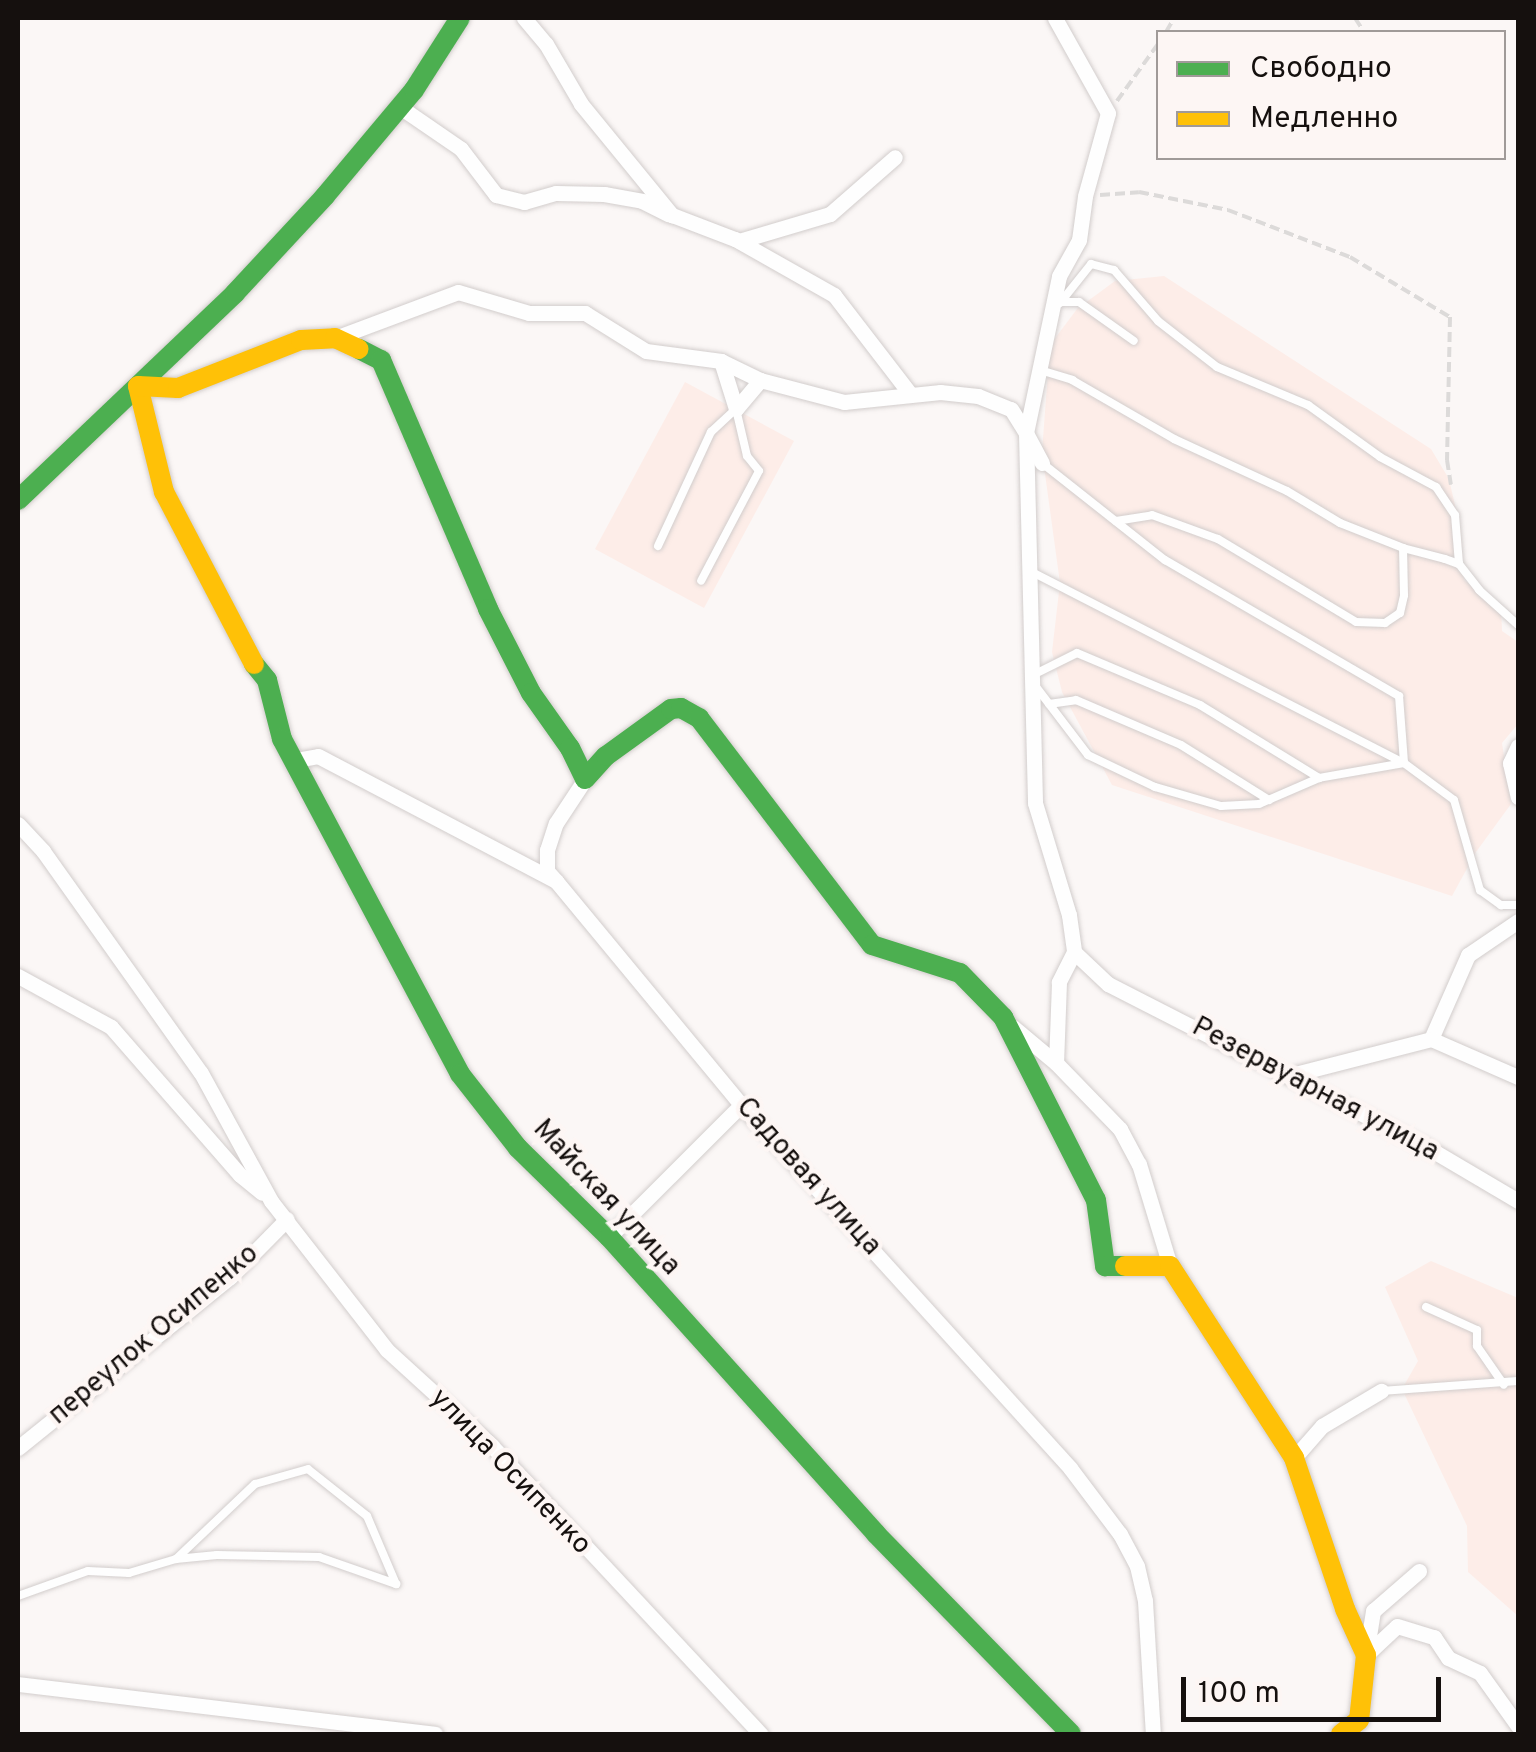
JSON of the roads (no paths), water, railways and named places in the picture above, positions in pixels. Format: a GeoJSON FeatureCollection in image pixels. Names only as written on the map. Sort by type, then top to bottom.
{"type":"FeatureCollection","features":[{"type":"Feature","properties":{"kind":"street"},"geometry":{"type":"LineString","coordinates":[[18,500],[235,293],[400,106],[460,18]]}},
{"type":"Feature","properties":{"kind":"street"},"geometry":{"type":"LineString","coordinates":[[524,18],[546,44],[581,104],[672,216]]}},
{"type":"Feature","properties":{"kind":"street"},"geometry":{"type":"LineString","coordinates":[[1055,18],[1076,62],[1108,113],[1085,196],[1079,240],[1058,276],[1026,433],[1035,804],[1070,914],[1074,952],[1059,982],[1056,1063]]}},
{"type":"Feature","properties":{"kind":"street"},"geometry":{"type":"LineString","coordinates":[[400,106],[461,148],[496,196],[524,202],[556,192],[604,194],[642,201],[740,241],[834,295],[911,395]]}},
{"type":"Feature","properties":{"kind":"street"},"geometry":{"type":"LineString","coordinates":[[740,241],[830,214],[895,157]]}},
{"type":"Feature","properties":{"kind":"street"},"geometry":{"type":"LineString","coordinates":[[138,386],[178,388],[301,340],[335,338],[458,292],[529,313],[585,313],[646,351],[721,361],[760,380],[844,402],[940,392],[978,396],[1011,409],[1042,463]]}},
{"type":"Feature","properties":{"kind":"street"},"geometry":{"type":"LineString","coordinates":[[335,338],[381,360],[488,609],[531,693],[570,748],[585,779]]}},
{"type":"Feature","properties":{"kind":"street"},"geometry":{"type":"LineString","coordinates":[[721,361],[736,409]]}},
{"type":"Feature","properties":{"kind":"street"},"geometry":{"type":"LineString","coordinates":[[736,409],[760,380]]}},
{"type":"Feature","properties":{"kind":"street","name":"Майская улица"},"geometry":{"type":"LineString","coordinates":[[138,386],[164,492],[248,657],[268,680],[282,738],[460,1074],[518,1148],[609,1237],[876,1534],[1071,1734]]}},
{"type":"Feature","properties":{"kind":"street"},"geometry":{"type":"LineString","coordinates":[[556,881],[547,871],[547,850],[556,824],[585,779],[606,756],[671,709],[682,708],[699,718],[872,945],[960,974],[1120,1128],[1139,1164],[1170,1266],[1294,1458],[1345,1609],[1366,1654]]}},
{"type":"Feature","properties":{"kind":"street"},"geometry":{"type":"LineString","coordinates":[[1518,746],[1510,763],[1518,797]]}},
{"type":"Feature","properties":{"kind":"street","name":"Садовая улица"},"geometry":{"type":"LineString","coordinates":[[296,760],[318,756],[556,881],[740,1105],[1070,1468],[1120,1534],[1136,1566],[1145,1601],[1152,1734]]}},
{"type":"Feature","properties":{"kind":"street","name":"улица Осипенко"},"geometry":{"type":"LineString","coordinates":[[18,824],[43,851],[202,1073],[271,1201]]}},
{"type":"Feature","properties":{"kind":"street"},"geometry":{"type":"LineString","coordinates":[[1432,1039],[1468,955],[1518,921]]}},
{"type":"Feature","properties":{"kind":"street","name":"Резервуарная улица"},"geometry":{"type":"LineString","coordinates":[[1074,952],[1108,984],[1290,1075],[1518,1202]]}},
{"type":"Feature","properties":{"kind":"street","name":"улица Осипенко"},"geometry":{"type":"LineString","coordinates":[[18,976],[110,1027],[240,1175],[287,1219],[387,1350],[492,1446],[761,1734]]}},
{"type":"Feature","properties":{"kind":"street"},"geometry":{"type":"LineString","coordinates":[[1003,1017],[1096,1200],[1105,1266],[1170,1266]]}},
{"type":"Feature","properties":{"kind":"street"},"geometry":{"type":"LineString","coordinates":[[1290,1075],[1432,1039],[1518,1077]]}},
{"type":"Feature","properties":{"kind":"street"},"geometry":{"type":"LineString","coordinates":[[609,1237],[740,1105]]}},
{"type":"Feature","properties":{"kind":"street","name":"переулок Осипенко"},"geometry":{"type":"LineString","coordinates":[[18,1448],[230,1277],[287,1219]]}},
{"type":"Feature","properties":{"kind":"street"},"geometry":{"type":"LineString","coordinates":[[1294,1458],[1322,1426],[1381,1390]]}},
{"type":"Feature","properties":{"kind":"street"},"geometry":{"type":"LineString","coordinates":[[1341,1734],[1359,1720],[1374,1611],[1420,1571]]}},
{"type":"Feature","properties":{"kind":"street"},"geometry":{"type":"LineString","coordinates":[[1366,1654],[1397,1626],[1434,1637],[1448,1658],[1480,1673],[1518,1726]]}},
{"type":"Feature","properties":{"kind":"street"},"geometry":{"type":"LineString","coordinates":[[18,1684],[435,1734]]}},
{"type":"Feature","properties":{"kind":"lane"},"geometry":{"type":"LineString","coordinates":[[1047,322],[1091,264],[1114,270],[1158,321],[1217,367],[1262,388],[1280,390],[1331,419],[1380,456],[1436,487],[1455,515],[1460,564],[1480,590],[1518,625]]}},
{"type":"Feature","properties":{"kind":"lane"},"geometry":{"type":"LineString","coordinates":[[1060,302],[1079,302],[1134,341]]}},
{"type":"Feature","properties":{"kind":"lane"},"geometry":{"type":"LineString","coordinates":[[1038,370],[1072,380],[1174,438],[1287,491],[1340,524],[1402,548],[1460,564]]}},
{"type":"Feature","properties":{"kind":"lane"},"geometry":{"type":"LineString","coordinates":[[658,546],[710,432],[736,409],[747,456],[759,471],[701,581]]}},
{"type":"Feature","properties":{"kind":"lane"},"geometry":{"type":"LineString","coordinates":[[1042,463],[1166,560],[1399,696],[1404,763]]}},
{"type":"Feature","properties":{"kind":"lane"},"geometry":{"type":"LineString","coordinates":[[1116,521],[1152,515],[1218,539],[1356,622],[1384,623],[1400,614],[1404,595],[1402,548]]}},
{"type":"Feature","properties":{"kind":"lane"},"geometry":{"type":"LineString","coordinates":[[1032,572],[1404,763],[1454,800],[1480,890],[1500,905],[1518,905]]}},
{"type":"Feature","properties":{"kind":"lane"},"geometry":{"type":"LineString","coordinates":[[1319,778],[1200,705],[1077,653],[1033,679],[1088,756],[1155,787],[1221,806],[1269,800],[1319,778],[1404,763]]}},
{"type":"Feature","properties":{"kind":"lane"},"geometry":{"type":"LineString","coordinates":[[1049,704],[1076,700],[1181,745],[1269,800]]}},
{"type":"Feature","properties":{"kind":"lane"},"geometry":{"type":"LineString","coordinates":[[1426,1308],[1477,1330],[1476,1346],[1504,1385]]}},
{"type":"Feature","properties":{"kind":"lane"},"geometry":{"type":"LineString","coordinates":[[1381,1390],[1504,1385],[1518,1381]]}},
{"type":"Feature","properties":{"kind":"lane"},"geometry":{"type":"LineString","coordinates":[[18,1596],[88,1571],[129,1573],[176,1559],[218,1555],[318,1557],[396,1584],[366,1516],[308,1469],[255,1484],[176,1559]]}}]}
